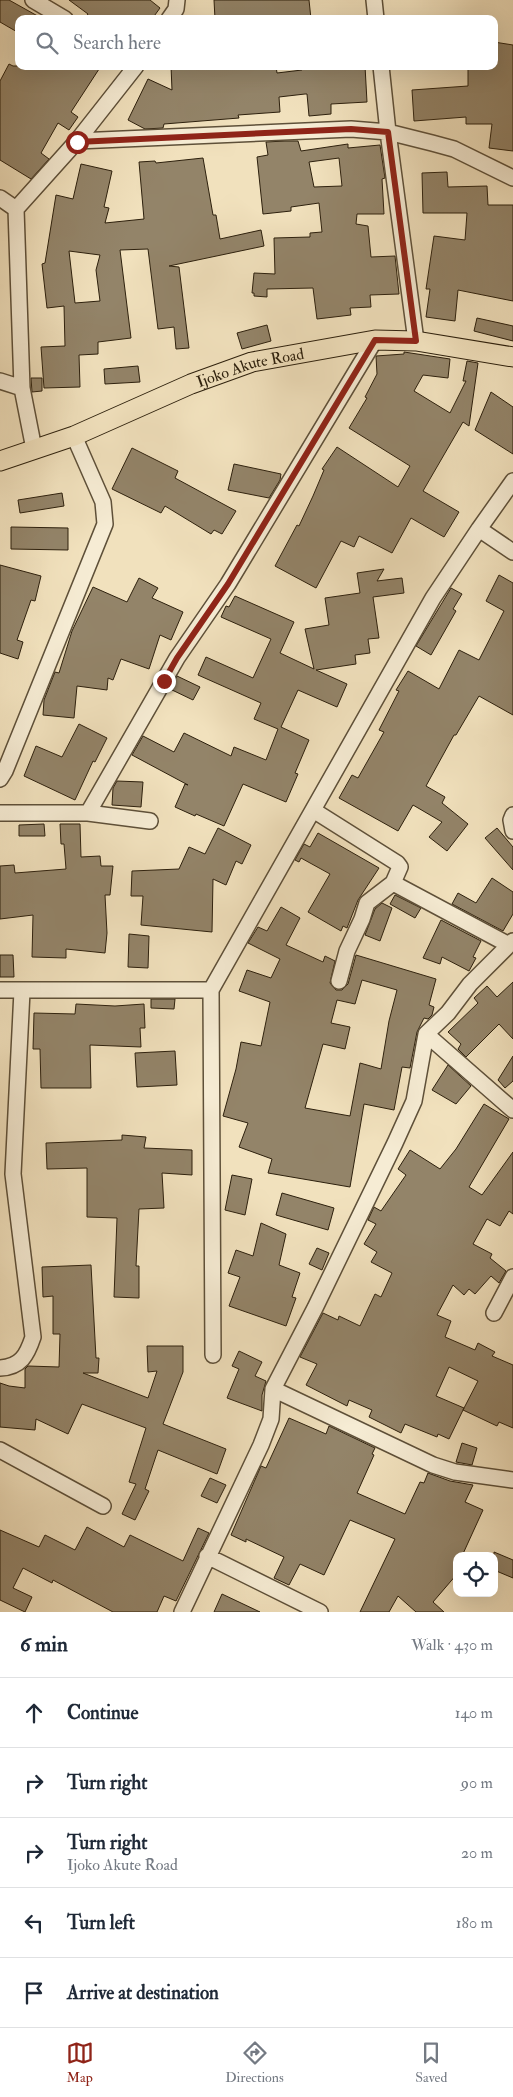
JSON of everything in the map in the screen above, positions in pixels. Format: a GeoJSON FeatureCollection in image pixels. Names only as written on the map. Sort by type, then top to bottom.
{"type":"FeatureCollection","features":[{"type":"Feature","properties":{"kind":"main road","name":"Ijoko Akute Road"},"geometry":{"type":"LineString","coordinates":[[0,461],[74,436],[191,384],[252,362],[375,340],[416,341],[513,357]]}},
{"type":"Feature","properties":{"kind":"street"},"geometry":{"type":"LineString","coordinates":[[33,0],[58,15]]}},
{"type":"Feature","properties":{"kind":"street"},"geometry":{"type":"LineString","coordinates":[[172,15],[176,9],[177,0]]}},
{"type":"Feature","properties":{"kind":"street"},"geometry":{"type":"LineString","coordinates":[[374,0],[376,15]]}},
{"type":"Feature","properties":{"kind":"street"},"geometry":{"type":"LineString","coordinates":[[34,449],[22,388],[16,209],[77,142],[133,70]]}},
{"type":"Feature","properties":{"kind":"street"},"geometry":{"type":"LineString","coordinates":[[381,70],[416,341]]}},
{"type":"Feature","properties":{"kind":"street"},"geometry":{"type":"LineString","coordinates":[[77,142],[351,129],[388,132],[454,149],[513,178]]}},
{"type":"Feature","properties":{"kind":"street"},"geometry":{"type":"LineString","coordinates":[[0,198],[16,209]]}},
{"type":"Feature","properties":{"kind":"street"},"geometry":{"type":"LineString","coordinates":[[88,814],[177,658],[228,584],[375,340]]}},
{"type":"Feature","properties":{"kind":"street"},"geometry":{"type":"LineString","coordinates":[[0,381],[22,388]]}},
{"type":"Feature","properties":{"kind":"street"},"geometry":{"type":"LineString","coordinates":[[0,779],[5,771],[105,524],[103,502],[74,436]]}},
{"type":"Feature","properties":{"kind":"street"},"geometry":{"type":"LineString","coordinates":[[213,1355],[212,990],[433,598],[513,481]]}},
{"type":"Feature","properties":{"kind":"street"},"geometry":{"type":"LineString","coordinates":[[479,529],[513,552]]}},
{"type":"Feature","properties":{"kind":"street"},"geometry":{"type":"LineString","coordinates":[[313,810],[397,863],[400,867],[393,882],[367,903],[362,919],[347,951],[339,981]]}},
{"type":"Feature","properties":{"kind":"street"},"geometry":{"type":"LineString","coordinates":[[0,813],[88,814],[150,821]]}},
{"type":"Feature","properties":{"kind":"street"},"geometry":{"type":"LineString","coordinates":[[513,815],[511,820],[513,831]]}},
{"type":"Feature","properties":{"kind":"street"},"geometry":{"type":"LineString","coordinates":[[182,1612],[261,1445],[271,1419],[273,1389],[315,1308],[414,1100],[426,1034],[448,1013],[470,984],[511,943],[393,882]]}},
{"type":"Feature","properties":{"kind":"street"},"geometry":{"type":"LineString","coordinates":[[0,990],[212,990]]}},
{"type":"Feature","properties":{"kind":"street"},"geometry":{"type":"LineString","coordinates":[[0,1368],[9,1368],[20,1362],[28,1351],[33,1337],[6,1175],[22,991]]}},
{"type":"Feature","properties":{"kind":"street"},"geometry":{"type":"LineString","coordinates":[[426,1034],[510,1101]]}},
{"type":"Feature","properties":{"kind":"street"},"geometry":{"type":"LineString","coordinates":[[494,1313],[513,1277]]}},
{"type":"Feature","properties":{"kind":"street"},"geometry":{"type":"LineString","coordinates":[[273,1389],[433,1465],[454,1472],[513,1480]]}},
{"type":"Feature","properties":{"kind":"street"},"geometry":{"type":"LineString","coordinates":[[0,1450],[103,1506]]}},
{"type":"Feature","properties":{"kind":"street"},"geometry":{"type":"LineString","coordinates":[[207,1556],[320,1612]]}},
{"type":"Feature","properties":{"kind":"building"},"geometry":{"type":"Polygon","coordinates":[[[0,0],[9,0],[36,15],[15,15],[15,31],[0,22],[0,0]]]}},
{"type":"Feature","properties":{"kind":"building"},"geometry":{"type":"Polygon","coordinates":[[[69,0],[150,0],[160,8],[155,15],[88,14],[69,0]]]}},
{"type":"Feature","properties":{"kind":"building"},"geometry":{"type":"Polygon","coordinates":[[[214,0],[309,0],[311,15],[215,15],[214,0]]]}},
{"type":"Feature","properties":{"kind":"building"},"geometry":{"type":"Polygon","coordinates":[[[498,43],[513,45],[513,151],[489,148],[492,124],[466,124],[466,117],[414,121],[412,90],[468,86],[468,70],[498,70],[498,43]]]}},
{"type":"Feature","properties":{"kind":"building"},"geometry":{"type":"Polygon","coordinates":[[[9,64],[15,66],[15,70],[98,70],[71,112],[78,117],[69,130],[58,123],[41,153],[49,159],[31,179],[0,160],[0,81],[9,64]]]}},
{"type":"Feature","properties":{"kind":"building"},"geometry":{"type":"Polygon","coordinates":[[[171,70],[277,70],[277,73],[302,70],[365,70],[367,102],[331,104],[331,114],[309,116],[307,94],[305,94],[279,97],[280,112],[238,115],[239,118],[164,124],[163,128],[145,129],[128,120],[148,79],[172,90],[171,70]]]}},
{"type":"Feature","properties":{"kind":"building"},"geometry":{"type":"Polygon","coordinates":[[[298,141],[301,151],[348,144],[348,148],[380,145],[385,178],[382,179],[384,214],[357,214],[356,224],[368,226],[371,257],[395,256],[399,294],[370,295],[371,307],[350,308],[351,315],[317,319],[313,288],[267,289],[267,297],[254,296],[254,293],[252,293],[254,273],[275,274],[274,238],[310,237],[310,233],[322,232],[319,203],[291,207],[291,211],[263,214],[257,157],[268,155],[266,142],[298,141]],[[339,158],[309,162],[314,187],[342,186],[339,158]]]}},
{"type":"Feature","properties":{"kind":"building"},"geometry":{"type":"Polygon","coordinates":[[[203,158],[213,215],[216,215],[220,239],[261,230],[264,246],[169,266],[179,267],[189,348],[176,349],[174,327],[158,329],[148,249],[120,250],[131,338],[98,342],[98,354],[79,355],[80,387],[44,388],[41,347],[65,346],[64,306],[47,308],[42,264],[45,263],[56,195],[73,199],[81,164],[112,171],[104,207],[109,208],[105,223],[144,219],[139,162],[155,161],[156,163],[203,158]],[[69,251],[75,303],[100,301],[96,270],[100,255],[69,251]]]}},
{"type":"Feature","properties":{"kind":"building"},"geometry":{"type":"Polygon","coordinates":[[[447,172],[448,187],[487,186],[488,205],[513,205],[513,301],[458,290],[455,321],[426,317],[430,289],[426,289],[434,236],[465,240],[467,213],[423,213],[422,173],[447,172]]]}},
{"type":"Feature","properties":{"kind":"building"},"geometry":{"type":"Polygon","coordinates":[[[477,318],[513,326],[513,341],[474,331],[477,318]]]}},
{"type":"Feature","properties":{"kind":"building"},"geometry":{"type":"Polygon","coordinates":[[[267,325],[271,341],[242,349],[237,333],[267,325]]]}},
{"type":"Feature","properties":{"kind":"building"},"geometry":{"type":"Polygon","coordinates":[[[404,352],[450,359],[448,378],[423,375],[414,391],[450,413],[466,381],[463,381],[467,361],[478,363],[469,426],[463,422],[423,491],[459,512],[444,537],[411,518],[392,553],[359,536],[354,547],[341,541],[316,588],[275,566],[297,525],[299,526],[324,470],[322,469],[337,447],[398,487],[410,466],[349,428],[367,398],[365,397],[377,374],[376,356],[404,354],[404,352]]]}},
{"type":"Feature","properties":{"kind":"building"},"geometry":{"type":"Polygon","coordinates":[[[138,366],[140,382],[105,384],[104,369],[138,366]]]}},
{"type":"Feature","properties":{"kind":"building"},"geometry":{"type":"Polygon","coordinates":[[[31,378],[42,378],[42,391],[32,392],[31,378]]]}},
{"type":"Feature","properties":{"kind":"building"},"geometry":{"type":"Polygon","coordinates":[[[491,392],[513,407],[513,454],[475,430],[491,392]]]}},
{"type":"Feature","properties":{"kind":"building"},"geometry":{"type":"Polygon","coordinates":[[[132,448],[178,471],[175,478],[236,511],[222,534],[214,530],[211,534],[165,506],[161,513],[112,489],[132,448]]]}},
{"type":"Feature","properties":{"kind":"building"},"geometry":{"type":"Polygon","coordinates":[[[234,464],[281,474],[280,480],[269,498],[228,490],[234,464]]]}},
{"type":"Feature","properties":{"kind":"building"},"geometry":{"type":"Polygon","coordinates":[[[62,493],[64,506],[20,513],[18,500],[62,493]]]}},
{"type":"Feature","properties":{"kind":"building"},"geometry":{"type":"Polygon","coordinates":[[[11,527],[68,528],[68,550],[11,549],[11,527]]]}},
{"type":"Feature","properties":{"kind":"building"},"geometry":{"type":"Polygon","coordinates":[[[0,565],[41,576],[35,601],[31,600],[17,640],[23,642],[18,659],[0,653],[0,565]]]}},
{"type":"Feature","properties":{"kind":"building"},"geometry":{"type":"Polygon","coordinates":[[[384,569],[377,581],[402,578],[404,593],[373,597],[379,638],[368,639],[370,653],[355,655],[356,664],[316,670],[347,684],[337,707],[298,690],[281,727],[309,740],[295,773],[298,774],[286,802],[243,784],[224,826],[175,807],[185,784],[188,785],[132,755],[143,736],[174,752],[184,733],[231,756],[234,747],[266,760],[278,729],[254,719],[261,703],[198,675],[206,657],[253,678],[271,639],[221,617],[226,606],[229,607],[235,596],[294,622],[280,653],[314,669],[305,629],[329,625],[325,598],[360,593],[357,573],[384,569]]]}},
{"type":"Feature","properties":{"kind":"building"},"geometry":{"type":"Polygon","coordinates":[[[499,575],[513,583],[513,715],[479,696],[456,735],[454,735],[426,786],[445,797],[442,803],[468,824],[447,851],[429,837],[442,822],[413,805],[398,831],[339,798],[352,775],[358,778],[384,732],[379,730],[399,691],[396,690],[408,671],[439,689],[459,650],[479,660],[504,611],[486,601],[499,575]]]}},
{"type":"Feature","properties":{"kind":"building"},"geometry":{"type":"Polygon","coordinates":[[[139,578],[158,588],[152,598],[183,612],[171,640],[160,635],[149,669],[121,659],[113,680],[108,678],[107,690],[77,686],[74,718],[43,715],[44,700],[55,672],[59,673],[72,631],[93,587],[127,602],[139,578]]]}},
{"type":"Feature","properties":{"kind":"building"},"geometry":{"type":"Polygon","coordinates":[[[451,588],[462,594],[453,609],[456,611],[431,655],[416,646],[451,588]]]}},
{"type":"Feature","properties":{"kind":"building"},"geometry":{"type":"Polygon","coordinates":[[[177,676],[200,687],[193,700],[170,689],[177,676]]]}},
{"type":"Feature","properties":{"kind":"building"},"geometry":{"type":"Polygon","coordinates":[[[79,724],[107,738],[95,762],[93,761],[75,800],[24,776],[36,746],[62,757],[79,724]]]}},
{"type":"Feature","properties":{"kind":"building"},"geometry":{"type":"Polygon","coordinates":[[[117,781],[143,782],[141,807],[112,805],[113,788],[117,781]]]}},
{"type":"Feature","properties":{"kind":"building"},"geometry":{"type":"Polygon","coordinates":[[[44,824],[45,836],[19,836],[19,825],[44,824]]]}},
{"type":"Feature","properties":{"kind":"building"},"geometry":{"type":"Polygon","coordinates":[[[60,824],[80,824],[81,857],[100,856],[101,866],[113,866],[110,895],[105,895],[107,933],[105,953],[66,949],[66,958],[32,957],[33,915],[0,919],[0,866],[14,865],[15,873],[66,869],[64,844],[61,844],[60,824]]]}},
{"type":"Feature","properties":{"kind":"building"},"geometry":{"type":"Polygon","coordinates":[[[218,828],[251,845],[242,864],[236,861],[226,885],[213,879],[212,932],[141,925],[143,896],[131,896],[132,871],[179,869],[189,847],[205,854],[218,828]]]}},
{"type":"Feature","properties":{"kind":"building"},"geometry":{"type":"Polygon","coordinates":[[[497,828],[513,847],[513,870],[485,838],[497,828]]]}},
{"type":"Feature","properties":{"kind":"building"},"geometry":{"type":"Polygon","coordinates":[[[318,833],[379,868],[358,900],[347,928],[343,926],[341,931],[308,912],[330,874],[301,858],[299,862],[295,860],[304,844],[310,847],[318,833]]]}},
{"type":"Feature","properties":{"kind":"building"},"geometry":{"type":"Polygon","coordinates":[[[492,878],[513,892],[513,914],[503,931],[452,904],[458,893],[476,903],[492,878]]]}},
{"type":"Feature","properties":{"kind":"building"},"geometry":{"type":"Polygon","coordinates":[[[395,895],[421,908],[415,918],[390,904],[395,895]]]}},
{"type":"Feature","properties":{"kind":"building"},"geometry":{"type":"Polygon","coordinates":[[[382,903],[392,908],[380,941],[365,935],[375,909],[382,903]]]}},
{"type":"Feature","properties":{"kind":"building"},"geometry":{"type":"Polygon","coordinates":[[[281,907],[300,918],[286,945],[323,962],[325,956],[335,961],[330,983],[336,990],[342,990],[348,984],[356,955],[436,979],[429,1005],[434,1007],[432,1015],[428,1019],[424,1018],[417,1032],[410,1068],[402,1067],[394,1110],[364,1104],[350,1187],[268,1173],[272,1159],[239,1147],[248,1123],[223,1116],[236,1069],[241,1042],[261,1046],[270,1002],[239,991],[247,970],[271,978],[280,959],[248,943],[258,927],[267,931],[281,907]],[[362,980],[355,1004],[337,1000],[331,1023],[350,1027],[345,1049],[323,1044],[305,1108],[350,1116],[360,1063],[381,1069],[389,1021],[397,990],[362,980]]]}},
{"type":"Feature","properties":{"kind":"building"},"geometry":{"type":"Polygon","coordinates":[[[441,920],[481,941],[473,957],[476,958],[469,971],[442,957],[440,964],[423,958],[441,920]]]}},
{"type":"Feature","properties":{"kind":"building"},"geometry":{"type":"Polygon","coordinates":[[[129,934],[149,936],[148,968],[128,967],[129,934]]]}},
{"type":"Feature","properties":{"kind":"building"},"geometry":{"type":"Polygon","coordinates":[[[0,955],[13,955],[14,977],[0,977],[0,955]]]}},
{"type":"Feature","properties":{"kind":"building"},"geometry":{"type":"Polygon","coordinates":[[[513,982],[513,1039],[499,1024],[466,1057],[458,1049],[461,1044],[448,1032],[478,1003],[474,998],[487,986],[497,997],[513,982]]]}},
{"type":"Feature","properties":{"kind":"building"},"geometry":{"type":"Polygon","coordinates":[[[151,999],[175,999],[174,1009],[151,1008],[151,999]]]}},
{"type":"Feature","properties":{"kind":"building"},"geometry":{"type":"Polygon","coordinates":[[[76,1004],[115,1006],[144,1004],[145,1028],[140,1028],[141,1047],[90,1045],[91,1088],[41,1088],[40,1049],[33,1049],[34,1013],[75,1014],[76,1004]]]}},
{"type":"Feature","properties":{"kind":"building"},"geometry":{"type":"Polygon","coordinates":[[[175,1051],[177,1085],[137,1087],[135,1053],[175,1051]]]}},
{"type":"Feature","properties":{"kind":"building"},"geometry":{"type":"Polygon","coordinates":[[[513,1056],[513,1081],[505,1088],[498,1080],[513,1056]]]}},
{"type":"Feature","properties":{"kind":"building"},"geometry":{"type":"Polygon","coordinates":[[[448,1065],[471,1086],[456,1104],[432,1090],[448,1065]]]}},
{"type":"Feature","properties":{"kind":"building"},"geometry":{"type":"Polygon","coordinates":[[[484,1104],[509,1119],[469,1187],[482,1195],[513,1152],[513,1214],[509,1211],[500,1226],[487,1219],[473,1244],[492,1254],[490,1258],[506,1271],[499,1283],[491,1276],[475,1294],[469,1289],[464,1295],[453,1285],[437,1315],[451,1321],[445,1337],[475,1350],[478,1343],[495,1352],[492,1356],[513,1365],[513,1428],[499,1422],[497,1426],[463,1410],[449,1439],[438,1434],[437,1437],[405,1424],[401,1433],[369,1417],[372,1410],[349,1400],[347,1406],[306,1385],[317,1364],[300,1357],[323,1313],[338,1320],[339,1316],[360,1326],[375,1294],[381,1297],[392,1273],[371,1262],[377,1252],[364,1244],[376,1224],[368,1220],[374,1207],[381,1211],[406,1175],[398,1169],[410,1150],[440,1169],[456,1149],[484,1104]],[[449,1367],[436,1396],[464,1409],[478,1381],[449,1367]]]}},
{"type":"Feature","properties":{"kind":"building"},"geometry":{"type":"Polygon","coordinates":[[[122,1135],[146,1137],[144,1148],[192,1150],[192,1175],[162,1173],[164,1208],[139,1209],[136,1266],[139,1266],[139,1298],[114,1297],[117,1218],[87,1217],[87,1168],[47,1169],[46,1143],[122,1140],[122,1135]]]}},
{"type":"Feature","properties":{"kind":"building"},"geometry":{"type":"Polygon","coordinates":[[[232,1175],[252,1179],[245,1215],[225,1210],[232,1175]]]}},
{"type":"Feature","properties":{"kind":"building"},"geometry":{"type":"Polygon","coordinates":[[[282,1193],[334,1208],[328,1230],[276,1215],[282,1193]]]}},
{"type":"Feature","properties":{"kind":"building"},"geometry":{"type":"Polygon","coordinates":[[[261,1223],[286,1234],[279,1265],[300,1273],[292,1297],[296,1298],[286,1326],[229,1306],[240,1277],[228,1273],[236,1250],[253,1256],[261,1223]]]}},
{"type":"Feature","properties":{"kind":"building"},"geometry":{"type":"Polygon","coordinates":[[[317,1248],[329,1253],[322,1270],[309,1264],[317,1248]]]}},
{"type":"Feature","properties":{"kind":"building"},"geometry":{"type":"Polygon","coordinates":[[[91,1265],[96,1358],[99,1358],[98,1373],[83,1373],[148,1398],[157,1371],[148,1372],[147,1346],[183,1346],[183,1372],[163,1424],[226,1449],[217,1474],[158,1450],[145,1489],[149,1491],[135,1520],[122,1514],[136,1484],[129,1482],[146,1428],[82,1404],[68,1434],[36,1419],[35,1430],[0,1427],[0,1383],[25,1388],[25,1369],[28,1366],[59,1367],[60,1334],[53,1334],[53,1296],[43,1297],[42,1267],[91,1265]]]}},
{"type":"Feature","properties":{"kind":"building"},"geometry":{"type":"Polygon","coordinates":[[[239,1351],[262,1362],[255,1376],[266,1381],[262,1395],[262,1411],[227,1398],[239,1369],[232,1366],[239,1351]]]}},
{"type":"Feature","properties":{"kind":"building"},"geometry":{"type":"Polygon","coordinates":[[[289,1418],[326,1434],[329,1426],[375,1448],[372,1454],[374,1455],[357,1493],[405,1514],[420,1482],[424,1483],[428,1473],[450,1481],[473,1485],[465,1502],[483,1510],[464,1552],[453,1552],[453,1579],[433,1602],[444,1612],[416,1612],[398,1596],[389,1612],[360,1612],[395,1539],[350,1520],[324,1575],[300,1564],[289,1585],[274,1578],[284,1557],[246,1539],[246,1542],[231,1535],[261,1466],[266,1468],[289,1418]]]}},
{"type":"Feature","properties":{"kind":"building"},"geometry":{"type":"Polygon","coordinates":[[[462,1443],[477,1448],[472,1465],[456,1462],[462,1443]]]}},
{"type":"Feature","properties":{"kind":"building"},"geometry":{"type":"Polygon","coordinates":[[[210,1478],[226,1485],[217,1503],[201,1496],[210,1478]]]}},
{"type":"Feature","properties":{"kind":"building"},"geometry":{"type":"Polygon","coordinates":[[[87,1527],[124,1547],[130,1535],[183,1561],[198,1528],[209,1533],[176,1601],[164,1596],[157,1612],[113,1612],[53,1580],[52,1583],[23,1568],[13,1588],[32,1597],[25,1612],[0,1600],[0,1530],[39,1547],[45,1535],[75,1550],[87,1527]]]}},
{"type":"Feature","properties":{"kind":"building"},"geometry":{"type":"Polygon","coordinates":[[[498,1554],[513,1560],[513,1578],[498,1572],[498,1554]]]}},
{"type":"Feature","properties":{"kind":"building"},"geometry":{"type":"Polygon","coordinates":[[[222,1594],[260,1612],[214,1612],[222,1594]]]}},
{"type":"Feature","properties":{"kind":"route"},"geometry":{"type":"LineString","coordinates":[[77,142],[351,129],[388,132],[416,341],[375,340],[228,584],[177,658],[164,681]]}}]}
